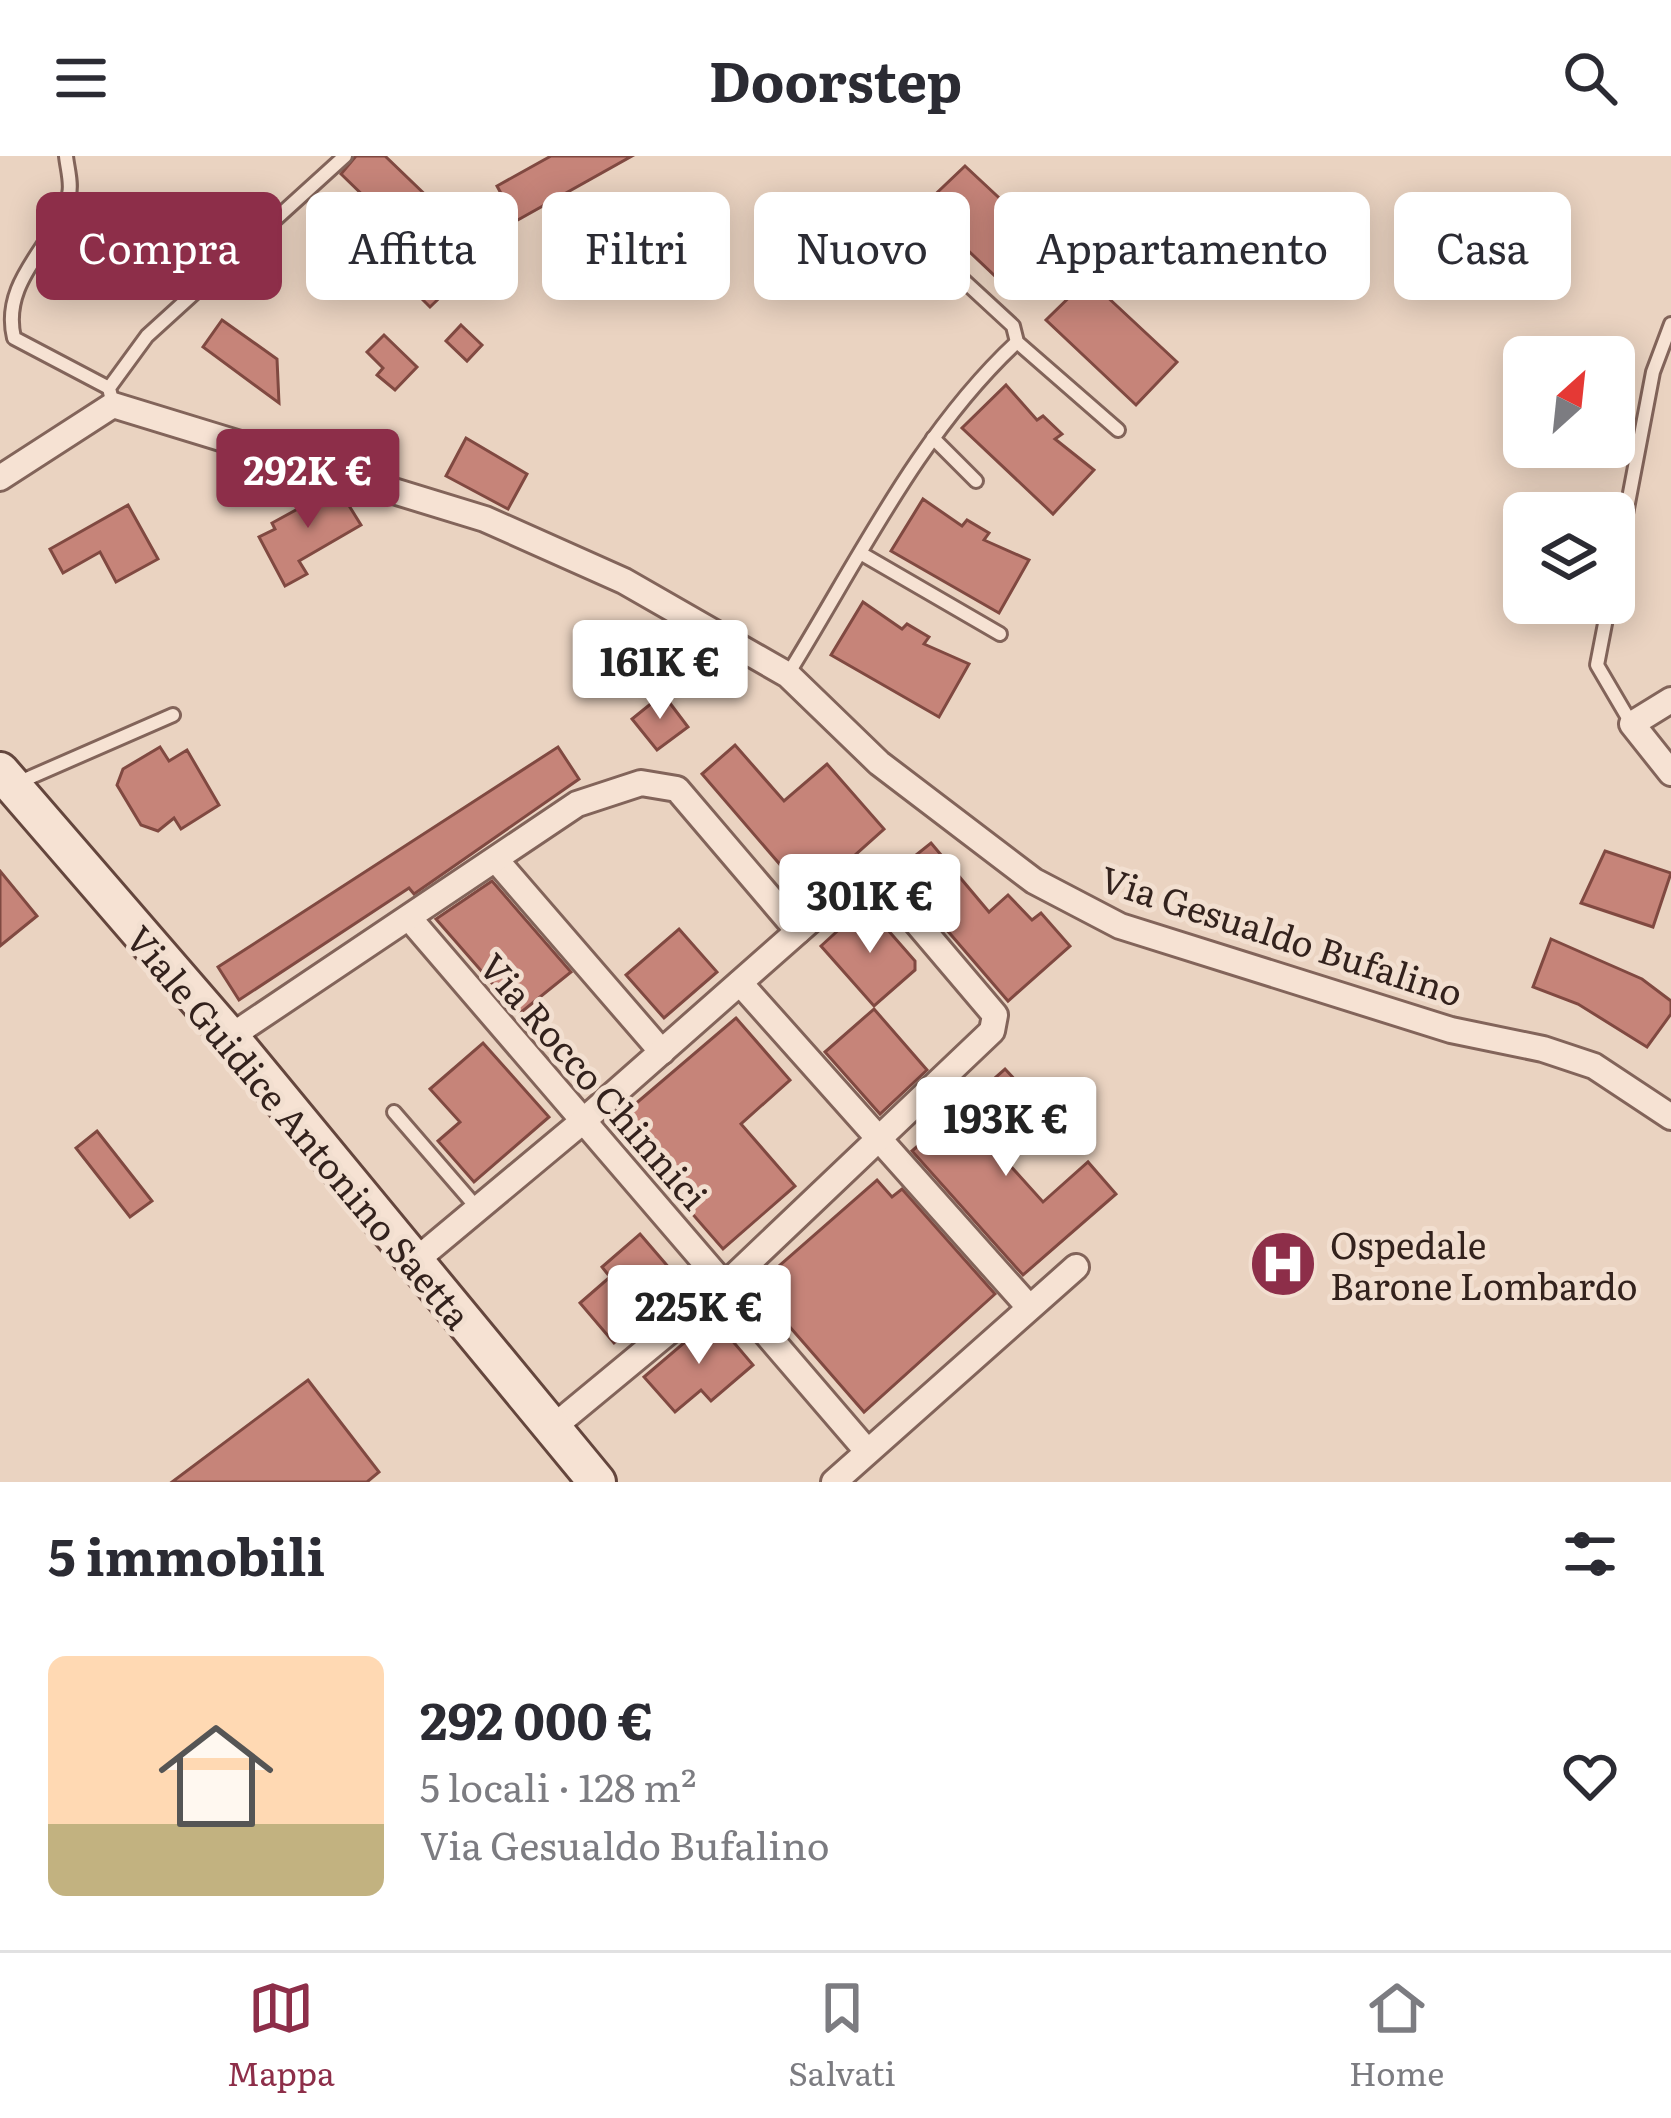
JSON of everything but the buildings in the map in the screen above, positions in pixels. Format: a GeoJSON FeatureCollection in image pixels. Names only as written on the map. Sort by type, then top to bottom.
{"type":"FeatureCollection","features":[{"type":"Feature","properties":{"kind":"main road","name":"Viale Guidice Antonino Saetta"},"geometry":{"type":"LineString","coordinates":[[6,778],[230,1036],[597,1482]]}},
{"type":"Feature","properties":{"kind":"street"},"geometry":{"type":"LineString","coordinates":[[0,478],[111,396]]}},
{"type":"Feature","properties":{"kind":"street","name":"Via Gesualdo Bufalino"},"geometry":{"type":"LineString","coordinates":[[111,396],[484,519],[624,581],[788,675],[879,763],[1034,881],[1120,926],[1451,1030],[1560,1054],[1594,1066],[1671,1117]]}},
{"type":"Feature","properties":{"kind":"street"},"geometry":{"type":"LineString","coordinates":[[1671,700],[1632,724],[1671,773]]}},
{"type":"Feature","properties":{"kind":"street"},"geometry":{"type":"LineString","coordinates":[[230,1036],[578,804],[641,782],[677,789],[798,931]]}},
{"type":"Feature","properties":{"kind":"street"},"geometry":{"type":"LineString","coordinates":[[496,860],[662,1052]]}},
{"type":"Feature","properties":{"kind":"street"},"geometry":{"type":"LineString","coordinates":[[414,1262],[584,1121],[855,881],[869,878],[883,883],[994,1015],[992,1031],[725,1286],[551,1429]]}},
{"type":"Feature","properties":{"kind":"street","name":"Via Rocco Chinnici"},"geometry":{"type":"LineString","coordinates":[[410,920],[867,1450]]}},
{"type":"Feature","properties":{"kind":"street"},"geometry":{"type":"LineString","coordinates":[[740,983],[1028,1306]]}},
{"type":"Feature","properties":{"kind":"street"},"geometry":{"type":"LineString","coordinates":[[834,1482],[1076,1267]]}},
{"type":"Feature","properties":{"kind":"lane"},"geometry":{"type":"LineString","coordinates":[[66,156],[69,195],[6,291],[6,325],[14,338],[111,396],[147,337],[345,156]]}},
{"type":"Feature","properties":{"kind":"lane"},"geometry":{"type":"LineString","coordinates":[[970,286],[1013,326],[1017,342],[1118,430]]}},
{"type":"Feature","properties":{"kind":"lane"},"geometry":{"type":"LineString","coordinates":[[1630,492],[1653,372],[1671,324]]}},
{"type":"Feature","properties":{"kind":"lane"},"geometry":{"type":"LineString","coordinates":[[788,675],[933,438],[977,379],[1017,342]]}},
{"type":"Feature","properties":{"kind":"lane"},"geometry":{"type":"LineString","coordinates":[[933,438],[976,481]]}},
{"type":"Feature","properties":{"kind":"lane"},"geometry":{"type":"LineString","coordinates":[[862,554],[1000,634]]}},
{"type":"Feature","properties":{"kind":"lane"},"geometry":{"type":"LineString","coordinates":[[1605,624],[1598,664],[1632,724]]}},
{"type":"Feature","properties":{"kind":"lane"},"geometry":{"type":"LineString","coordinates":[[6,778],[173,715]]}},
{"type":"Feature","properties":{"kind":"lane"},"geometry":{"type":"LineString","coordinates":[[394,1112],[478,1209]]}},
{"type":"Feature","properties":{"kind":"place","name":"Ospedale Barone Lombardo"},"geometry":{"type":"Point","coordinates":[1283,1264]}}]}
